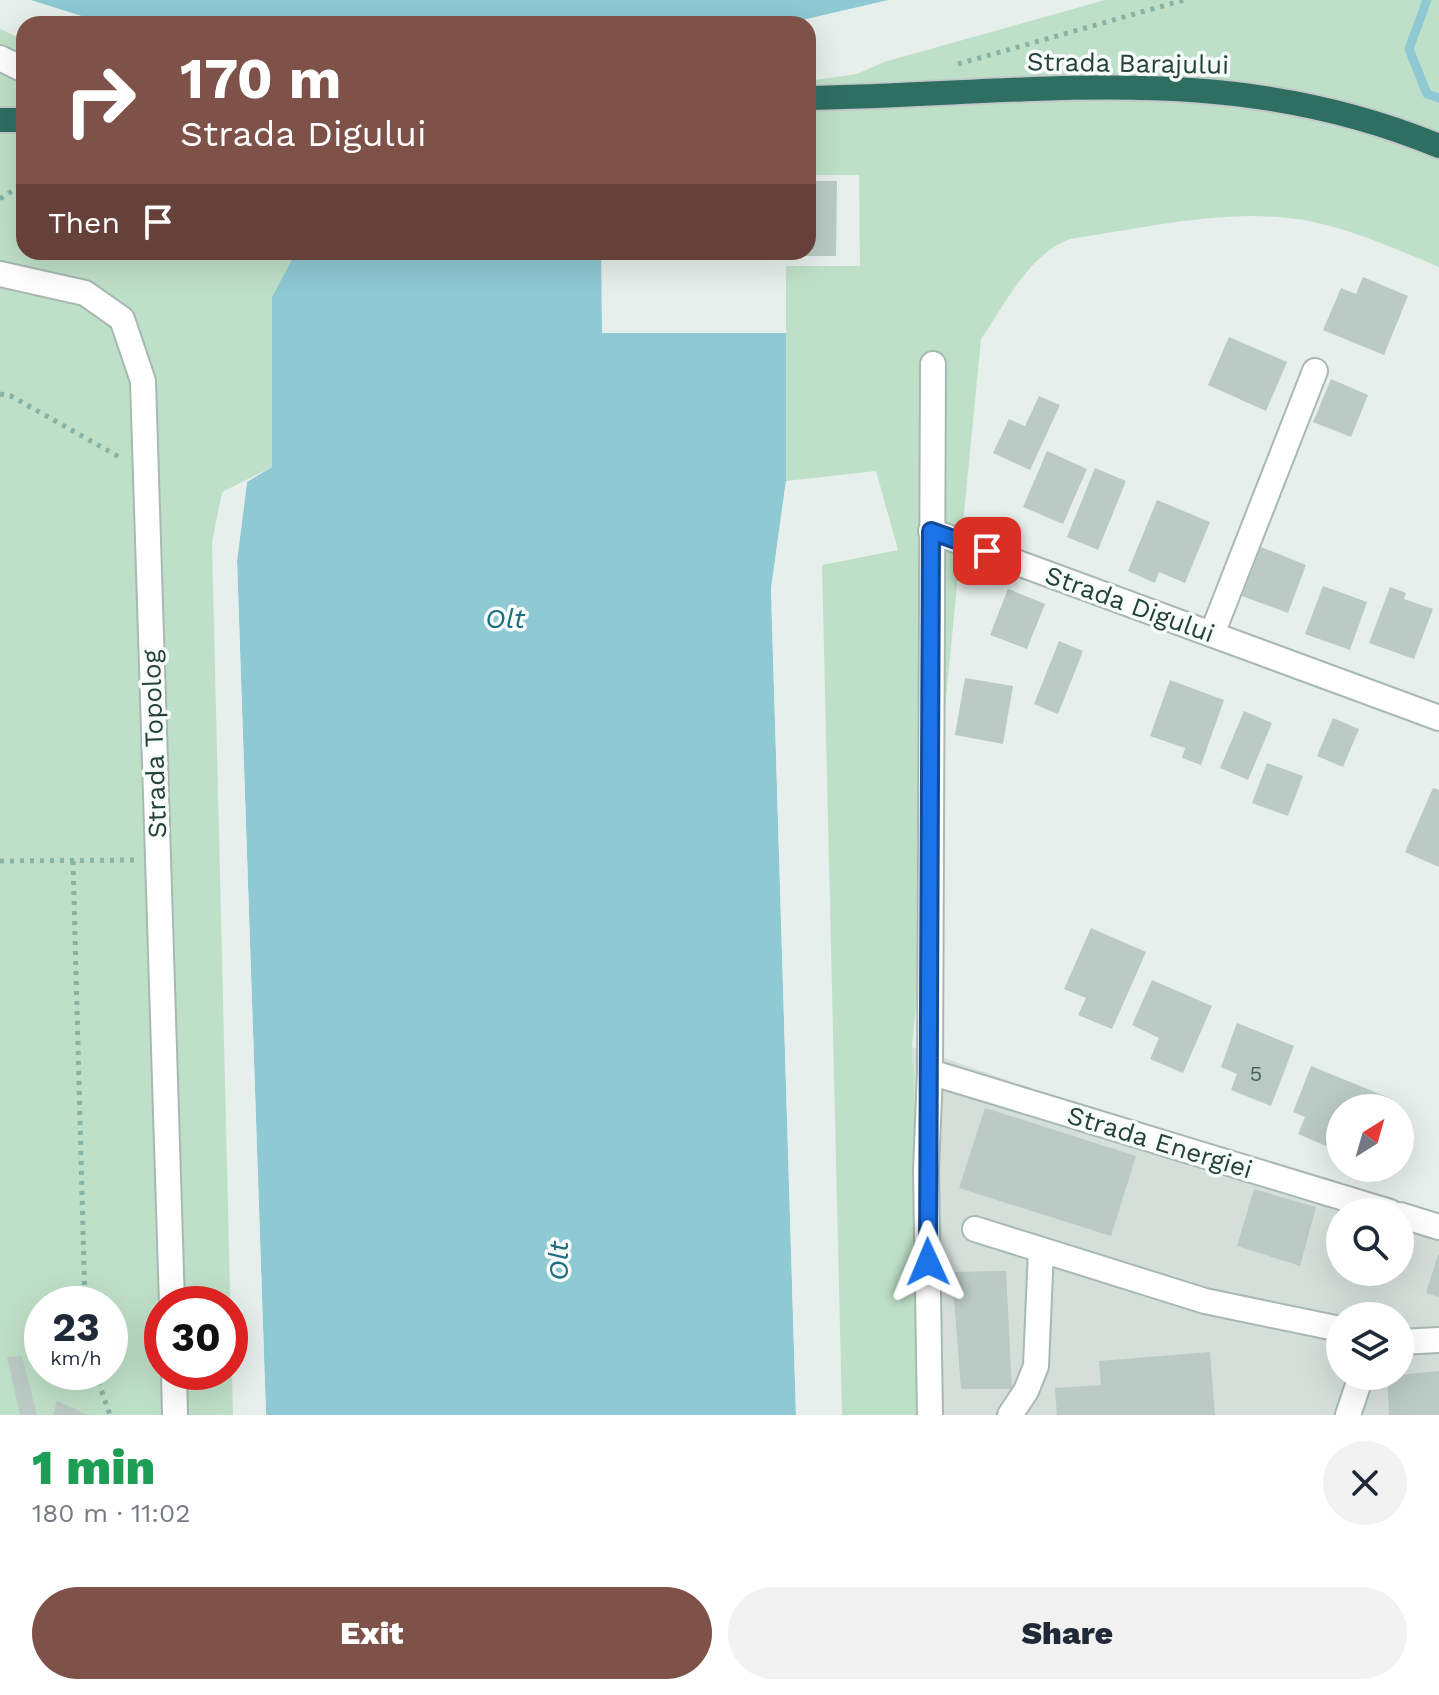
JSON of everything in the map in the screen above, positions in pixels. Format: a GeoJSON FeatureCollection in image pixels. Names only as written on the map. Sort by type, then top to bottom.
{"type":"FeatureCollection","features":[{"type":"Feature","properties":{"kind":"highway","name":"Strada Barajului"},"geometry":{"type":"LineString","coordinates":[[816,98],[1084,86],[1187,87],[1254,94],[1316,107],[1439,146]]}},
{"type":"Feature","properties":{"kind":"street","name":"Strada Topolog"},"geometry":{"type":"LineString","coordinates":[[0,274],[85,293],[122,319],[143,381],[171,1286]]}},
{"type":"Feature","properties":{"kind":"street"},"geometry":{"type":"LineString","coordinates":[[930,1415],[926,1170],[930,1072],[933,364]]}},
{"type":"Feature","properties":{"kind":"street"},"geometry":{"type":"LineString","coordinates":[[1212,634],[1315,371]]}},
{"type":"Feature","properties":{"kind":"street","name":"Strada Digului"},"geometry":{"type":"LineString","coordinates":[[931,531],[1439,718]]}},
{"type":"Feature","properties":{"kind":"street","name":"Strada Energiei"},"geometry":{"type":"LineString","coordinates":[[930,1072],[1344,1198]]}},
{"type":"Feature","properties":{"kind":"street"},"geometry":{"type":"LineString","coordinates":[[1414,1219],[1439,1227]]}},
{"type":"Feature","properties":{"kind":"street"},"geometry":{"type":"LineString","coordinates":[[975,1229],[1205,1301],[1326,1326]]}},
{"type":"Feature","properties":{"kind":"street"},"geometry":{"type":"LineString","coordinates":[[1010,1415],[1026,1391],[1036,1366],[1041,1250]]}},
{"type":"Feature","properties":{"kind":"street"},"geometry":{"type":"LineString","coordinates":[[1414,1341],[1439,1340]]}},
{"type":"Feature","properties":{"kind":"street"},"geometry":{"type":"LineString","coordinates":[[174,1390],[175,1415]]}},
{"type":"Feature","properties":{"kind":"street"},"geometry":{"type":"LineString","coordinates":[[1348,1415],[1356,1390]]}},
{"type":"Feature","properties":{"kind":"path"},"geometry":{"type":"LineString","coordinates":[[956,64],[1184,0]]}},
{"type":"Feature","properties":{"kind":"path"},"geometry":{"type":"LineString","coordinates":[[0,394],[11,396],[146,473]]}},
{"type":"Feature","properties":{"kind":"path"},"geometry":{"type":"LineString","coordinates":[[0,861],[158,860]]}},
{"type":"Feature","properties":{"kind":"path"},"geometry":{"type":"LineString","coordinates":[[73,861],[85,1286]]}},
{"type":"Feature","properties":{"kind":"path"},"geometry":{"type":"LineString","coordinates":[[101,1390],[110,1415]]}},
{"type":"Feature","properties":{"kind":"shaded area"},"geometry":{"type":"Polygon","coordinates":[[[912,1047],[1348,1198],[1326,1198],[1326,1286],[1414,1286],[1414,1221],[1439,1230],[1439,1415],[929,1415],[912,1047]]]}},
{"type":"Feature","properties":{"kind":"green space"},"geometry":{"type":"Polygon","coordinates":[[[1105,0],[1439,0],[1439,267],[1346,231],[1288,218],[1234,216],[1151,226],[1070,239],[1055,246],[1030,268],[981,339],[912,1047],[929,1415],[842,1415],[822,565],[898,550],[876,471],[786,481],[786,266],[860,266],[859,175],[816,175],[816,80],[857,74],[884,62],[1105,0]]]}},
{"type":"Feature","properties":{"kind":"green space"},"geometry":{"type":"Polygon","coordinates":[[[0,29],[16,36],[16,260],[292,260],[272,297],[272,467],[222,492],[212,543],[230,1286],[144,1286],[144,1390],[232,1390],[233,1415],[0,1415],[0,29]]]}},
{"type":"Feature","properties":{"kind":"water"},"geometry":{"type":"Polygon","coordinates":[[[31,0],[888,0],[816,17],[82,16],[31,0]]]}},
{"type":"Feature","properties":{"kind":"water","name":"Olt"},"geometry":{"type":"Polygon","coordinates":[[[292,260],[601,260],[602,333],[786,333],[786,481],[771,589],[796,1415],[266,1415],[237,561],[247,482],[272,467],[272,297],[292,260]]]}},
{"type":"Feature","properties":{"kind":"pier"},"geometry":{"type":"Polygon","coordinates":[[[786,481],[790,481],[775,589],[800,1415],[796,1415],[771,589],[786,481]]]}},
{"type":"Feature","properties":{"kind":"pier"},"geometry":{"type":"Polygon","coordinates":[[[247,482],[237,561],[266,1415],[262,1415],[233,561],[243,483],[247,482]]]}},
{"type":"Feature","properties":{"kind":"building"},"geometry":{"type":"Polygon","coordinates":[[[816,181],[837,181],[836,256],[816,256],[816,181]]]}},
{"type":"Feature","properties":{"kind":"building"},"geometry":{"type":"Polygon","coordinates":[[[1363,277],[1408,296],[1384,355],[1323,330],[1341,288],[1356,294],[1363,277]]]}},
{"type":"Feature","properties":{"kind":"building"},"geometry":{"type":"Polygon","coordinates":[[[1229,337],[1287,362],[1266,411],[1208,385],[1229,337]]]}},
{"type":"Feature","properties":{"kind":"building"},"geometry":{"type":"Polygon","coordinates":[[[1331,379],[1368,395],[1351,437],[1313,422],[1331,379]]]}},
{"type":"Feature","properties":{"kind":"building"},"geometry":{"type":"Polygon","coordinates":[[[1039,396],[1060,405],[1030,470],[993,453],[1009,419],[1025,426],[1039,396]]]}},
{"type":"Feature","properties":{"kind":"building"},"geometry":{"type":"Polygon","coordinates":[[[1047,451],[1087,469],[1063,524],[1023,507],[1047,451]]]}},
{"type":"Feature","properties":{"kind":"building"},"geometry":{"type":"Polygon","coordinates":[[[1095,468],[1126,481],[1098,550],[1067,537],[1095,468]]]}},
{"type":"Feature","properties":{"kind":"building"},"geometry":{"type":"Polygon","coordinates":[[[1157,500],[1210,522],[1185,583],[1159,572],[1155,583],[1128,571],[1157,500]]]}},
{"type":"Feature","properties":{"kind":"building"},"geometry":{"type":"Polygon","coordinates":[[[1261,547],[1306,565],[1288,613],[1242,596],[1261,547]]]}},
{"type":"Feature","properties":{"kind":"building"},"geometry":{"type":"Polygon","coordinates":[[[1323,586],[1367,602],[1350,650],[1305,634],[1323,586]]]}},
{"type":"Feature","properties":{"kind":"building"},"geometry":{"type":"Polygon","coordinates":[[[1390,587],[1406,593],[1404,599],[1433,609],[1414,659],[1369,643],[1390,587]]]}},
{"type":"Feature","properties":{"kind":"building"},"geometry":{"type":"Polygon","coordinates":[[[1008,589],[1045,604],[1027,649],[990,635],[1008,589]]]}},
{"type":"Feature","properties":{"kind":"building"},"geometry":{"type":"Polygon","coordinates":[[[1059,641],[1083,651],[1058,714],[1034,704],[1059,641]]]}},
{"type":"Feature","properties":{"kind":"building"},"geometry":{"type":"Polygon","coordinates":[[[965,678],[1013,686],[1003,744],[955,735],[965,678]]]}},
{"type":"Feature","properties":{"kind":"building"},"geometry":{"type":"Polygon","coordinates":[[[1170,680],[1224,700],[1201,765],[1182,758],[1185,748],[1150,736],[1170,680]]]}},
{"type":"Feature","properties":{"kind":"building"},"geometry":{"type":"Polygon","coordinates":[[[1244,711],[1272,723],[1248,780],[1220,768],[1244,711]]]}},
{"type":"Feature","properties":{"kind":"building"},"geometry":{"type":"Polygon","coordinates":[[[1333,718],[1359,729],[1343,767],[1317,756],[1333,718]]]}},
{"type":"Feature","properties":{"kind":"building"},"geometry":{"type":"Polygon","coordinates":[[[1267,763],[1303,776],[1288,816],[1252,803],[1267,763]]]}},
{"type":"Feature","properties":{"kind":"building"},"geometry":{"type":"Polygon","coordinates":[[[1433,788],[1439,790],[1439,867],[1405,852],[1433,788]]]}},
{"type":"Feature","properties":{"kind":"building"},"geometry":{"type":"Polygon","coordinates":[[[1091,928],[1146,952],[1112,1029],[1078,1015],[1086,998],[1064,989],[1091,928]]]}},
{"type":"Feature","properties":{"kind":"building"},"geometry":{"type":"Polygon","coordinates":[[[1152,980],[1212,1006],[1183,1073],[1150,1059],[1159,1038],[1132,1025],[1152,980]]]}},
{"type":"Feature","properties":{"kind":"building"},"geometry":{"type":"Polygon","coordinates":[[[1237,1023],[1294,1046],[1271,1106],[1231,1090],[1237,1074],[1221,1067],[1237,1023]]]}},
{"type":"Feature","properties":{"kind":"building"},"geometry":{"type":"Polygon","coordinates":[[[1311,1066],[1380,1094],[1326,1094],[1326,1146],[1298,1134],[1305,1117],[1293,1112],[1311,1066]]]}},
{"type":"Feature","properties":{"kind":"building"},"geometry":{"type":"Polygon","coordinates":[[[985,1108],[1136,1156],[1111,1236],[959,1188],[985,1108]]]}},
{"type":"Feature","properties":{"kind":"building"},"geometry":{"type":"Polygon","coordinates":[[[1254,1189],[1316,1207],[1300,1266],[1237,1246],[1254,1189]]]}},
{"type":"Feature","properties":{"kind":"building"},"geometry":{"type":"Polygon","coordinates":[[[1439,1255],[1439,1297],[1426,1293],[1439,1255]]]}},
{"type":"Feature","properties":{"kind":"building"},"geometry":{"type":"Polygon","coordinates":[[[1006,1271],[1012,1389],[961,1389],[952,1272],[1006,1271]]]}},
{"type":"Feature","properties":{"kind":"building"},"geometry":{"type":"Polygon","coordinates":[[[1210,1352],[1215,1415],[1057,1415],[1055,1388],[1101,1385],[1099,1361],[1210,1352]]]}},
{"type":"Feature","properties":{"kind":"building"},"geometry":{"type":"Polygon","coordinates":[[[22,1356],[24,1390],[31,1390],[37,1415],[20,1415],[7,1357],[22,1356]]]}},
{"type":"Feature","properties":{"kind":"building"},"geometry":{"type":"Polygon","coordinates":[[[1439,1371],[1439,1415],[1389,1415],[1388,1390],[1414,1390],[1414,1373],[1439,1371]]]}},
{"type":"Feature","properties":{"kind":"building"},"geometry":{"type":"Polygon","coordinates":[[[57,1401],[88,1415],[53,1415],[57,1401]]]}},
{"type":"Feature","properties":{"kind":"waterway"},"geometry":{"type":"LineString","coordinates":[[1427,0],[1409,49],[1427,94],[1439,98]]}},
{"type":"Feature","properties":{"kind":"route"},"geometry":{"type":"LineString","coordinates":[[928,1262],[931,531],[987,551]]}}]}
